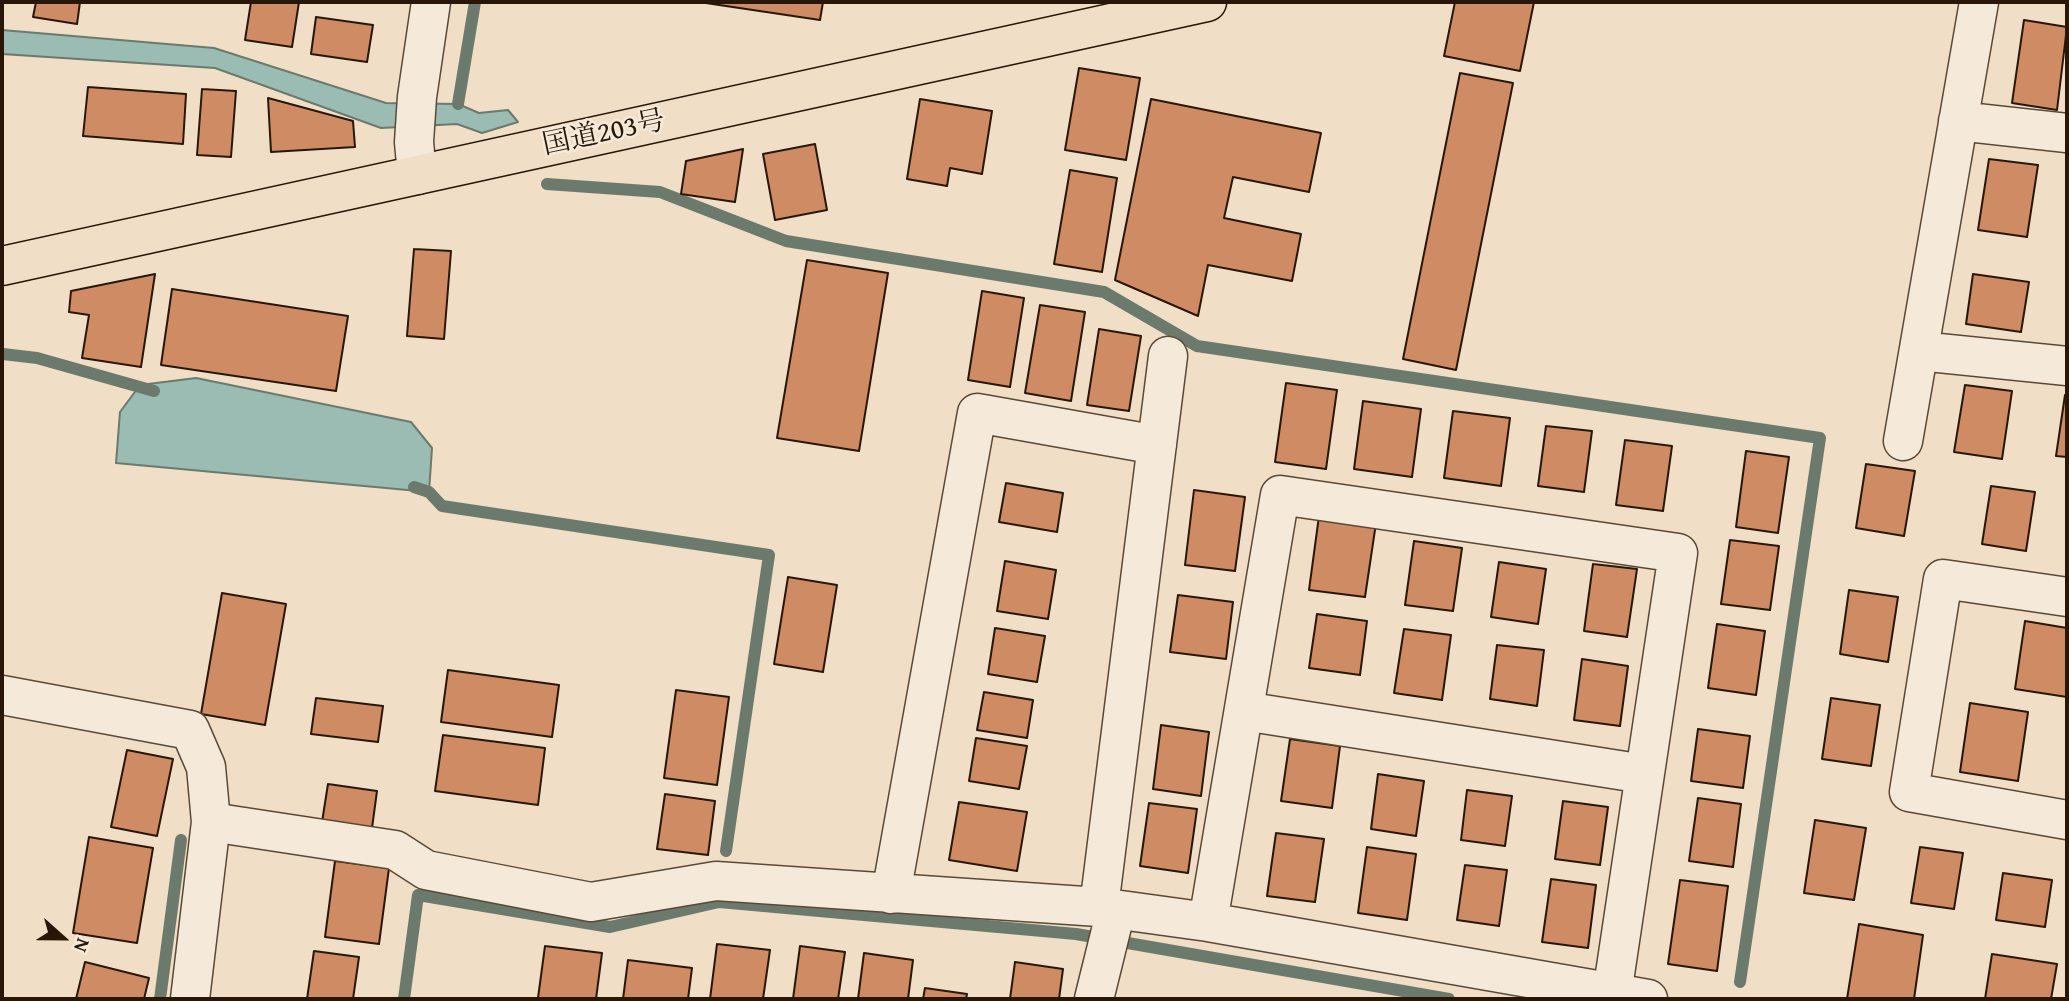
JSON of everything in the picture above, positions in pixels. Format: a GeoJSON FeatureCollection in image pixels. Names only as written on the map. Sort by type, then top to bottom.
{"type":"FeatureCollection","features":[{"type":"Feature","properties":{"kind":"highway","name":"国道203号"},"geometry":{"type":"LineString","coordinates":[[2,266],[415,158],[1207,2]]}},
{"type":"Feature","properties":{"kind":"street"},"geometry":{"type":"LineString","coordinates":[[415,158],[417,97],[431,2]]}},
{"type":"Feature","properties":{"kind":"street"},"geometry":{"type":"LineString","coordinates":[[1903,441],[1979,2]]}},
{"type":"Feature","properties":{"kind":"street"},"geometry":{"type":"LineString","coordinates":[[1958,121],[2067,133]]}},
{"type":"Feature","properties":{"kind":"street"},"geometry":{"type":"LineString","coordinates":[[1919,351],[2067,366]]}},
{"type":"Feature","properties":{"kind":"street"},"geometry":{"type":"LineString","coordinates":[[1094,999],[1104,957],[1168,356]]}},
{"type":"Feature","properties":{"kind":"street"},"geometry":{"type":"LineString","coordinates":[[891,894],[977,413],[1157,445]]}},
{"type":"Feature","properties":{"kind":"street"},"geometry":{"type":"LineString","coordinates":[[211,822],[395,850],[426,870],[591,902],[716,881],[1107,909],[1208,922],[1630,997],[1644,774],[1678,553],[1280,495],[1208,922]]}},
{"type":"Feature","properties":{"kind":"street"},"geometry":{"type":"LineString","coordinates":[[2067,597],[1943,579],[1909,792],[2067,820]]}},
{"type":"Feature","properties":{"kind":"street"},"geometry":{"type":"LineString","coordinates":[[2,695],[190,730],[205,767],[211,822],[190,999]]}},
{"type":"Feature","properties":{"kind":"street"},"geometry":{"type":"LineString","coordinates":[[1244,710],[1644,774]]}},
{"type":"Feature","properties":{"kind":"water"},"geometry":{"type":"Polygon","coordinates":[[[2,30],[214,48],[386,103],[458,104],[479,113],[508,110],[518,122],[482,133],[457,124],[381,128],[215,68],[2,54],[2,30]]]}},
{"type":"Feature","properties":{"kind":"water"},"geometry":{"type":"Polygon","coordinates":[[[196,378],[411,422],[432,448],[429,492],[116,463],[120,412],[140,385],[196,378]]]}},
{"type":"Feature","properties":{"kind":"building"},"geometry":{"type":"Polygon","coordinates":[[[36,2],[80,2],[77,24],[33,17],[36,2]]]}},
{"type":"Feature","properties":{"kind":"building"},"geometry":{"type":"Polygon","coordinates":[[[251,2],[299,2],[292,47],[245,40],[251,2]]]}},
{"type":"Feature","properties":{"kind":"building"},"geometry":{"type":"Polygon","coordinates":[[[699,2],[823,2],[820,20],[699,2]]]}},
{"type":"Feature","properties":{"kind":"building"},"geometry":{"type":"Polygon","coordinates":[[[1455,2],[1534,2],[1520,71],[1444,56],[1455,2]]]}},
{"type":"Feature","properties":{"kind":"building"},"geometry":{"type":"Polygon","coordinates":[[[316,17],[373,25],[367,62],[311,54],[316,17]]]}},
{"type":"Feature","properties":{"kind":"building"},"geometry":{"type":"Polygon","coordinates":[[[2024,20],[2067,27],[2057,110],[2012,103],[2024,20]]]}},
{"type":"Feature","properties":{"kind":"building"},"geometry":{"type":"Polygon","coordinates":[[[1079,68],[1140,78],[1126,160],[1065,150],[1079,68]]]}},
{"type":"Feature","properties":{"kind":"building"},"geometry":{"type":"Polygon","coordinates":[[[1460,73],[1513,83],[1456,370],[1403,359],[1460,73]]]}},
{"type":"Feature","properties":{"kind":"building"},"geometry":{"type":"Polygon","coordinates":[[[88,87],[186,94],[183,144],[83,136],[88,87]]]}},
{"type":"Feature","properties":{"kind":"building"},"geometry":{"type":"Polygon","coordinates":[[[202,89],[236,91],[231,157],[197,155],[202,89]]]}},
{"type":"Feature","properties":{"kind":"building"},"geometry":{"type":"Polygon","coordinates":[[[268,98],[353,121],[355,147],[271,152],[268,98]]]}},
{"type":"Feature","properties":{"kind":"building"},"geometry":{"type":"Polygon","coordinates":[[[920,99],[992,111],[982,174],[950,168],[947,186],[907,179],[920,99]]]}},
{"type":"Feature","properties":{"kind":"building"},"geometry":{"type":"Polygon","coordinates":[[[1151,99],[1321,133],[1309,192],[1233,177],[1224,218],[1301,234],[1292,281],[1208,265],[1198,316],[1115,280],[1151,99]]]}},
{"type":"Feature","properties":{"kind":"building"},"geometry":{"type":"Polygon","coordinates":[[[815,144],[827,210],[775,220],[763,154],[815,144]]]}},
{"type":"Feature","properties":{"kind":"building"},"geometry":{"type":"Polygon","coordinates":[[[743,149],[735,202],[681,194],[686,161],[743,149]]]}},
{"type":"Feature","properties":{"kind":"building"},"geometry":{"type":"Polygon","coordinates":[[[1989,159],[2038,165],[2027,237],[1978,230],[1989,159]]]}},
{"type":"Feature","properties":{"kind":"building"},"geometry":{"type":"Polygon","coordinates":[[[1070,170],[1117,178],[1102,272],[1054,264],[1070,170]]]}},
{"type":"Feature","properties":{"kind":"building"},"geometry":{"type":"Polygon","coordinates":[[[414,249],[451,251],[444,339],[407,336],[414,249]]]}},
{"type":"Feature","properties":{"kind":"building"},"geometry":{"type":"Polygon","coordinates":[[[807,260],[888,273],[859,451],[777,438],[807,260]]]}},
{"type":"Feature","properties":{"kind":"building"},"geometry":{"type":"Polygon","coordinates":[[[155,274],[141,367],[82,358],[89,315],[69,312],[71,291],[155,274]]]}},
{"type":"Feature","properties":{"kind":"building"},"geometry":{"type":"Polygon","coordinates":[[[1973,274],[2029,282],[2021,332],[1966,324],[1973,274]]]}},
{"type":"Feature","properties":{"kind":"building"},"geometry":{"type":"Polygon","coordinates":[[[172,289],[348,316],[336,391],[161,365],[172,289]]]}},
{"type":"Feature","properties":{"kind":"building"},"geometry":{"type":"Polygon","coordinates":[[[982,291],[1024,298],[1010,387],[968,380],[982,291]]]}},
{"type":"Feature","properties":{"kind":"building"},"geometry":{"type":"Polygon","coordinates":[[[1040,305],[1085,312],[1071,401],[1025,393],[1040,305]]]}},
{"type":"Feature","properties":{"kind":"building"},"geometry":{"type":"Polygon","coordinates":[[[1099,329],[1141,336],[1129,411],[1087,405],[1099,329]]]}},
{"type":"Feature","properties":{"kind":"building"},"geometry":{"type":"Polygon","coordinates":[[[1286,383],[1337,390],[1326,469],[1275,462],[1286,383]]]}},
{"type":"Feature","properties":{"kind":"building"},"geometry":{"type":"Polygon","coordinates":[[[1965,385],[2012,391],[2002,459],[1954,452],[1965,385]]]}},
{"type":"Feature","properties":{"kind":"building"},"geometry":{"type":"Polygon","coordinates":[[[2067,395],[2067,457],[2056,456],[2067,395]]]}},
{"type":"Feature","properties":{"kind":"building"},"geometry":{"type":"Polygon","coordinates":[[[1363,401],[1421,409],[1412,477],[1354,469],[1363,401]]]}},
{"type":"Feature","properties":{"kind":"building"},"geometry":{"type":"Polygon","coordinates":[[[1453,411],[1510,418],[1501,486],[1444,478],[1453,411]]]}},
{"type":"Feature","properties":{"kind":"building"},"geometry":{"type":"Polygon","coordinates":[[[1546,426],[1592,431],[1584,492],[1538,486],[1546,426]]]}},
{"type":"Feature","properties":{"kind":"building"},"geometry":{"type":"Polygon","coordinates":[[[1625,440],[1672,446],[1663,511],[1616,505],[1625,440]]]}},
{"type":"Feature","properties":{"kind":"building"},"geometry":{"type":"Polygon","coordinates":[[[1746,451],[1789,457],[1778,533],[1736,527],[1746,451]]]}},
{"type":"Feature","properties":{"kind":"building"},"geometry":{"type":"Polygon","coordinates":[[[1866,464],[1915,471],[1904,536],[1856,528],[1866,464]]]}},
{"type":"Feature","properties":{"kind":"building"},"geometry":{"type":"Polygon","coordinates":[[[1006,483],[1063,493],[1057,532],[999,522],[1006,483]]]}},
{"type":"Feature","properties":{"kind":"building"},"geometry":{"type":"Polygon","coordinates":[[[1991,486],[2035,492],[2026,551],[1982,544],[1991,486]]]}},
{"type":"Feature","properties":{"kind":"building"},"geometry":{"type":"Polygon","coordinates":[[[1194,490],[1245,497],[1235,571],[1185,565],[1194,490]]]}},
{"type":"Feature","properties":{"kind":"building"},"geometry":{"type":"Polygon","coordinates":[[[1319,516],[1376,523],[1365,597],[1309,590],[1319,516]]]}},
{"type":"Feature","properties":{"kind":"building"},"geometry":{"type":"Polygon","coordinates":[[[1730,540],[1779,546],[1770,610],[1721,604],[1730,540]]]}},
{"type":"Feature","properties":{"kind":"building"},"geometry":{"type":"Polygon","coordinates":[[[1414,541],[1462,548],[1453,611],[1405,605],[1414,541]]]}},
{"type":"Feature","properties":{"kind":"building"},"geometry":{"type":"Polygon","coordinates":[[[1005,561],[1056,570],[1048,619],[997,611],[1005,561]]]}},
{"type":"Feature","properties":{"kind":"building"},"geometry":{"type":"Polygon","coordinates":[[[1499,562],[1546,569],[1538,624],[1491,617],[1499,562]]]}},
{"type":"Feature","properties":{"kind":"building"},"geometry":{"type":"Polygon","coordinates":[[[1593,564],[1637,569],[1627,637],[1584,631],[1593,564]]]}},
{"type":"Feature","properties":{"kind":"building"},"geometry":{"type":"Polygon","coordinates":[[[788,577],[837,585],[823,672],[774,664],[788,577]]]}},
{"type":"Feature","properties":{"kind":"building"},"geometry":{"type":"Polygon","coordinates":[[[1849,590],[1898,597],[1888,662],[1840,654],[1849,590]]]}},
{"type":"Feature","properties":{"kind":"building"},"geometry":{"type":"Polygon","coordinates":[[[222,593],[286,604],[265,725],[201,714],[222,593]]]}},
{"type":"Feature","properties":{"kind":"building"},"geometry":{"type":"Polygon","coordinates":[[[1178,595],[1233,602],[1226,659],[1170,652],[1178,595]]]}},
{"type":"Feature","properties":{"kind":"building"},"geometry":{"type":"Polygon","coordinates":[[[1317,614],[1367,621],[1360,675],[1309,668],[1317,614]]]}},
{"type":"Feature","properties":{"kind":"building"},"geometry":{"type":"Polygon","coordinates":[[[2025,621],[2067,628],[2067,697],[2015,689],[2025,621]]]}},
{"type":"Feature","properties":{"kind":"building"},"geometry":{"type":"Polygon","coordinates":[[[1717,624],[1765,631],[1756,695],[1708,688],[1717,624]]]}},
{"type":"Feature","properties":{"kind":"building"},"geometry":{"type":"Polygon","coordinates":[[[995,628],[1045,636],[1037,682],[988,674],[995,628]]]}},
{"type":"Feature","properties":{"kind":"building"},"geometry":{"type":"Polygon","coordinates":[[[1404,629],[1451,635],[1442,700],[1394,693],[1404,629]]]}},
{"type":"Feature","properties":{"kind":"building"},"geometry":{"type":"Polygon","coordinates":[[[1497,645],[1544,650],[1537,706],[1490,699],[1497,645]]]}},
{"type":"Feature","properties":{"kind":"building"},"geometry":{"type":"Polygon","coordinates":[[[1582,659],[1628,666],[1620,726],[1574,720],[1582,659]]]}},
{"type":"Feature","properties":{"kind":"building"},"geometry":{"type":"Polygon","coordinates":[[[448,670],[559,685],[552,737],[441,722],[448,670]]]}},
{"type":"Feature","properties":{"kind":"building"},"geometry":{"type":"Polygon","coordinates":[[[676,690],[729,697],[717,785],[664,778],[676,690]]]}},
{"type":"Feature","properties":{"kind":"building"},"geometry":{"type":"Polygon","coordinates":[[[984,692],[1033,700],[1027,738],[977,730],[984,692]]]}},
{"type":"Feature","properties":{"kind":"building"},"geometry":{"type":"Polygon","coordinates":[[[316,698],[383,706],[378,742],[311,734],[316,698]]]}},
{"type":"Feature","properties":{"kind":"building"},"geometry":{"type":"Polygon","coordinates":[[[1831,698],[1880,705],[1871,766],[1822,759],[1831,698]]]}},
{"type":"Feature","properties":{"kind":"building"},"geometry":{"type":"Polygon","coordinates":[[[1970,703],[2028,712],[2018,781],[1960,772],[1970,703]]]}},
{"type":"Feature","properties":{"kind":"building"},"geometry":{"type":"Polygon","coordinates":[[[1161,725],[1209,732],[1201,796],[1153,789],[1161,725]]]}},
{"type":"Feature","properties":{"kind":"building"},"geometry":{"type":"Polygon","coordinates":[[[1698,729],[1750,736],[1743,788],[1691,781],[1698,729]]]}},
{"type":"Feature","properties":{"kind":"building"},"geometry":{"type":"Polygon","coordinates":[[[443,735],[545,748],[538,805],[435,791],[443,735]]]}},
{"type":"Feature","properties":{"kind":"building"},"geometry":{"type":"Polygon","coordinates":[[[976,738],[1027,746],[1019,789],[969,781],[976,738]]]}},
{"type":"Feature","properties":{"kind":"building"},"geometry":{"type":"Polygon","coordinates":[[[1290,739],[1340,746],[1332,808],[1281,801],[1290,739]]]}},
{"type":"Feature","properties":{"kind":"building"},"geometry":{"type":"Polygon","coordinates":[[[127,750],[173,759],[157,836],[111,827],[127,750]]]}},
{"type":"Feature","properties":{"kind":"building"},"geometry":{"type":"Polygon","coordinates":[[[1378,774],[1424,781],[1416,836],[1371,829],[1378,774]]]}},
{"type":"Feature","properties":{"kind":"building"},"geometry":{"type":"Polygon","coordinates":[[[328,784],[377,791],[372,828],[322,822],[328,784]]]}},
{"type":"Feature","properties":{"kind":"building"},"geometry":{"type":"Polygon","coordinates":[[[1467,790],[1512,796],[1505,846],[1461,840],[1467,790]]]}},
{"type":"Feature","properties":{"kind":"building"},"geometry":{"type":"Polygon","coordinates":[[[665,794],[715,801],[708,855],[657,849],[665,794]]]}},
{"type":"Feature","properties":{"kind":"building"},"geometry":{"type":"Polygon","coordinates":[[[1698,798],[1741,804],[1733,867],[1689,861],[1698,798]]]}},
{"type":"Feature","properties":{"kind":"building"},"geometry":{"type":"Polygon","coordinates":[[[1563,801],[1608,807],[1600,865],[1555,859],[1563,801]]]}},
{"type":"Feature","properties":{"kind":"building"},"geometry":{"type":"Polygon","coordinates":[[[959,802],[1027,812],[1017,871],[949,860],[959,802]]]}},
{"type":"Feature","properties":{"kind":"building"},"geometry":{"type":"Polygon","coordinates":[[[1149,803],[1197,809],[1188,873],[1140,866],[1149,803]]]}},
{"type":"Feature","properties":{"kind":"building"},"geometry":{"type":"Polygon","coordinates":[[[1815,820],[1866,828],[1854,900],[1804,893],[1815,820]]]}},
{"type":"Feature","properties":{"kind":"building"},"geometry":{"type":"Polygon","coordinates":[[[1276,833],[1324,839],[1315,902],[1267,896],[1276,833]]]}},
{"type":"Feature","properties":{"kind":"building"},"geometry":{"type":"Polygon","coordinates":[[[89,837],[153,848],[137,943],[73,933],[89,837]]]}},
{"type":"Feature","properties":{"kind":"building"},"geometry":{"type":"Polygon","coordinates":[[[1367,847],[1416,854],[1407,920],[1358,913],[1367,847]]]}},
{"type":"Feature","properties":{"kind":"building"},"geometry":{"type":"Polygon","coordinates":[[[1920,847],[1963,853],[1954,909],[1911,903],[1920,847]]]}},
{"type":"Feature","properties":{"kind":"building"},"geometry":{"type":"Polygon","coordinates":[[[335,861],[389,868],[379,944],[325,937],[335,861]]]}},
{"type":"Feature","properties":{"kind":"building"},"geometry":{"type":"Polygon","coordinates":[[[1465,865],[1507,870],[1499,926],[1457,920],[1465,865]]]}},
{"type":"Feature","properties":{"kind":"building"},"geometry":{"type":"Polygon","coordinates":[[[2003,873],[2052,880],[2045,927],[1996,920],[2003,873]]]}},
{"type":"Feature","properties":{"kind":"building"},"geometry":{"type":"Polygon","coordinates":[[[1551,879],[1596,885],[1588,948],[1542,942],[1551,879]]]}},
{"type":"Feature","properties":{"kind":"building"},"geometry":{"type":"Polygon","coordinates":[[[1680,880],[1728,886],[1717,971],[1668,964],[1680,880]]]}},
{"type":"Feature","properties":{"kind":"building"},"geometry":{"type":"Polygon","coordinates":[[[1859,924],[1923,935],[1914,999],[1847,999],[1859,924]]]}},
{"type":"Feature","properties":{"kind":"building"},"geometry":{"type":"Polygon","coordinates":[[[717,944],[770,950],[763,999],[710,999],[717,944]]]}},
{"type":"Feature","properties":{"kind":"building"},"geometry":{"type":"Polygon","coordinates":[[[545,946],[602,953],[596,999],[538,998],[545,946]]]}},
{"type":"Feature","properties":{"kind":"building"},"geometry":{"type":"Polygon","coordinates":[[[800,946],[845,952],[838,999],[793,999],[800,946]]]}},
{"type":"Feature","properties":{"kind":"building"},"geometry":{"type":"Polygon","coordinates":[[[314,951],[359,957],[353,999],[307,999],[314,951]]]}},
{"type":"Feature","properties":{"kind":"building"},"geometry":{"type":"Polygon","coordinates":[[[864,953],[913,960],[908,999],[858,999],[864,953]]]}},
{"type":"Feature","properties":{"kind":"building"},"geometry":{"type":"Polygon","coordinates":[[[1992,954],[2057,964],[2051,999],[1985,999],[1992,954]]]}},
{"type":"Feature","properties":{"kind":"building"},"geometry":{"type":"Polygon","coordinates":[[[628,960],[692,968],[688,999],[623,999],[628,960]]]}},
{"type":"Feature","properties":{"kind":"building"},"geometry":{"type":"Polygon","coordinates":[[[85,962],[149,978],[144,999],[76,999],[85,962]]]}},
{"type":"Feature","properties":{"kind":"building"},"geometry":{"type":"Polygon","coordinates":[[[1015,962],[1063,969],[1059,999],[1010,999],[1015,962]]]}},
{"type":"Feature","properties":{"kind":"building"},"geometry":{"type":"Polygon","coordinates":[[[925,988],[967,994],[966,999],[923,999],[925,988]]]}},
{"type":"Feature","properties":{"kind":"waterway"},"geometry":{"type":"LineString","coordinates":[[458,104],[475,2]]}},
{"type":"Feature","properties":{"kind":"waterway"},"geometry":{"type":"LineString","coordinates":[[547,184],[660,192],[786,241],[1104,292],[1197,346],[1820,438],[1740,982]]}},
{"type":"Feature","properties":{"kind":"waterway"},"geometry":{"type":"LineString","coordinates":[[3,354],[37,358],[154,391]]}},
{"type":"Feature","properties":{"kind":"waterway"},"geometry":{"type":"LineString","coordinates":[[414,487],[429,492],[442,506],[769,555],[726,851]]}},
{"type":"Feature","properties":{"kind":"waterway"},"geometry":{"type":"LineString","coordinates":[[160,999],[181,840]]}},
{"type":"Feature","properties":{"kind":"waterway"},"geometry":{"type":"LineString","coordinates":[[404,999],[418,895],[610,927],[719,902],[1076,934],[1449,999]]}}]}
